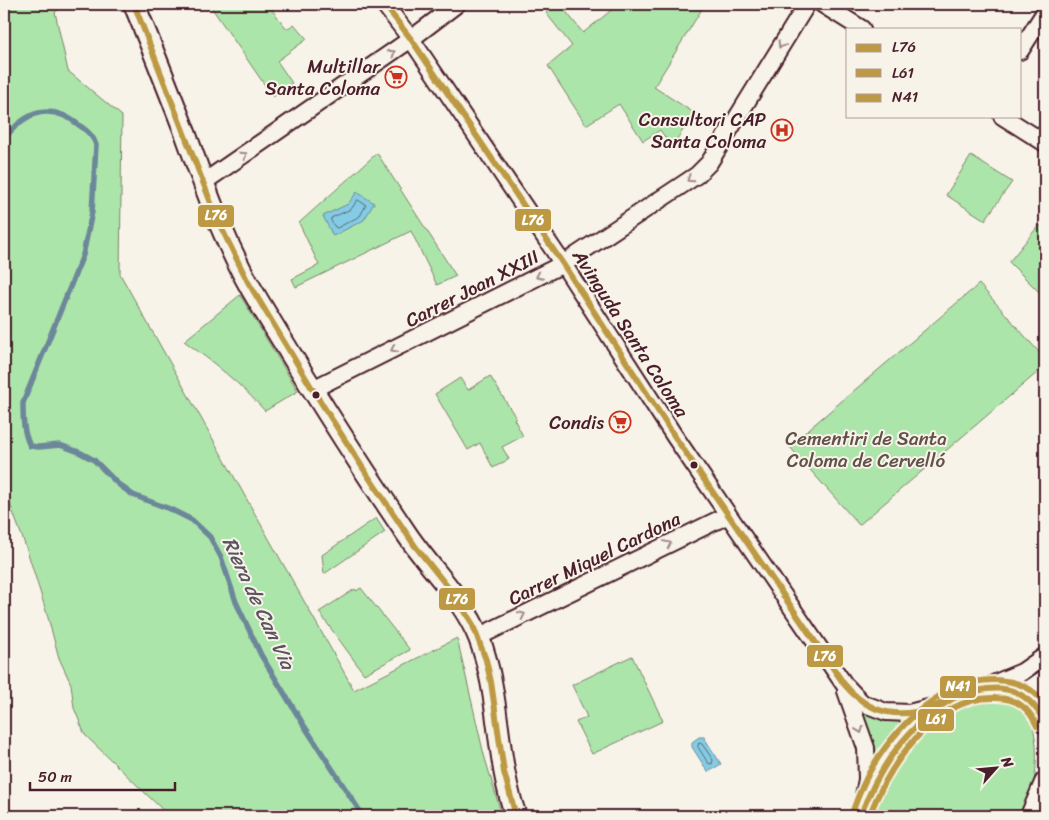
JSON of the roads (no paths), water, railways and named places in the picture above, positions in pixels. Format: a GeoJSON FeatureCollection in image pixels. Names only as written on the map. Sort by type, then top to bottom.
{"type":"FeatureCollection","features":[{"type":"Feature","properties":{"kind":"street"},"geometry":{"type":"LineString","coordinates":[[134,4],[168,86],[235,261],[313,389],[407,535],[454,595],[478,637],[488,666],[506,773],[516,816]]}},
{"type":"Feature","properties":{"kind":"street","name":"Avinguda Santa Coloma"},"geometry":{"type":"LineString","coordinates":[[384,4],[411,39],[563,264],[598,320],[728,515],[844,684],[862,703],[886,712],[909,713],[942,704]]}},
{"type":"Feature","properties":{"kind":"street"},"geometry":{"type":"LineString","coordinates":[[204,182],[411,39],[457,4]]}},
{"type":"Feature","properties":{"kind":"street","name":"Carrer Joan XXIII"},"geometry":{"type":"LineString","coordinates":[[313,389],[563,264],[697,175],[710,163],[807,4]]}},
{"type":"Feature","properties":{"kind":"street"},"geometry":{"type":"LineString","coordinates":[[822,4],[860,28]]}},
{"type":"Feature","properties":{"kind":"street"},"geometry":{"type":"LineString","coordinates":[[1022,49],[1045,12]]}},
{"type":"Feature","properties":{"kind":"street"},"geometry":{"type":"LineString","coordinates":[[1005,118],[1045,143]]}},
{"type":"Feature","properties":{"kind":"street","name":"Carrer Miquel Cardona"},"geometry":{"type":"LineString","coordinates":[[478,637],[728,515]]}},
{"type":"Feature","properties":{"kind":"street"},"geometry":{"type":"LineString","coordinates":[[859,816],[873,784],[914,727],[942,704],[1022,672],[1045,656]]}},
{"type":"Feature","properties":{"kind":"street","name":"Avinguda Santa Coloma"},"geometry":{"type":"LineString","coordinates":[[844,684],[866,748],[867,779],[859,816]]}},
{"type":"Feature","properties":{"kind":"street"},"geometry":{"type":"LineString","coordinates":[[981,689],[1009,689],[1020,692],[1034,704],[1045,721]]}},
{"type":"Feature","properties":{"kind":"street"},"geometry":{"type":"LineString","coordinates":[[1031,816],[1045,784]]}},
{"type":"Feature","properties":{"kind":"water"},"geometry":{"type":"Polygon","coordinates":[[[357,192],[374,203],[364,220],[333,236],[323,216],[348,204],[357,192]]]}},
{"type":"Feature","properties":{"kind":"water"},"geometry":{"type":"Polygon","coordinates":[[[699,737],[704,737],[721,764],[708,772],[692,747],[692,742],[699,737]]]}},
{"type":"Feature","properties":{"kind":"waterway","name":"Riera de Can Via"},"geometry":{"type":"LineString","coordinates":[[4,139],[12,129],[30,116],[48,112],[68,118],[79,125],[87,131],[96,145],[92,212],[83,255],[23,403],[23,420],[30,446],[60,445],[79,452],[94,460],[118,484],[133,495],[170,509],[192,520],[210,537],[221,557],[236,602],[261,655],[363,816]]}},
{"type":"Feature","properties":{"kind":"place","name":"Multillar Santa Coloma"},"geometry":{"type":"Point","coordinates":[396,77]}},
{"type":"Feature","properties":{"kind":"place","name":"Consultori CAP Santa Coloma"},"geometry":{"type":"Point","coordinates":[782,130]}},
{"type":"Feature","properties":{"kind":"place","name":"Condis"},"geometry":{"type":"Point","coordinates":[620,422]}},
{"type":"Feature","properties":{"kind":"park label","name":"Cementiri de Santa Coloma de Cervelló"},"geometry":{"type":"Point","coordinates":[866,449]}}]}
